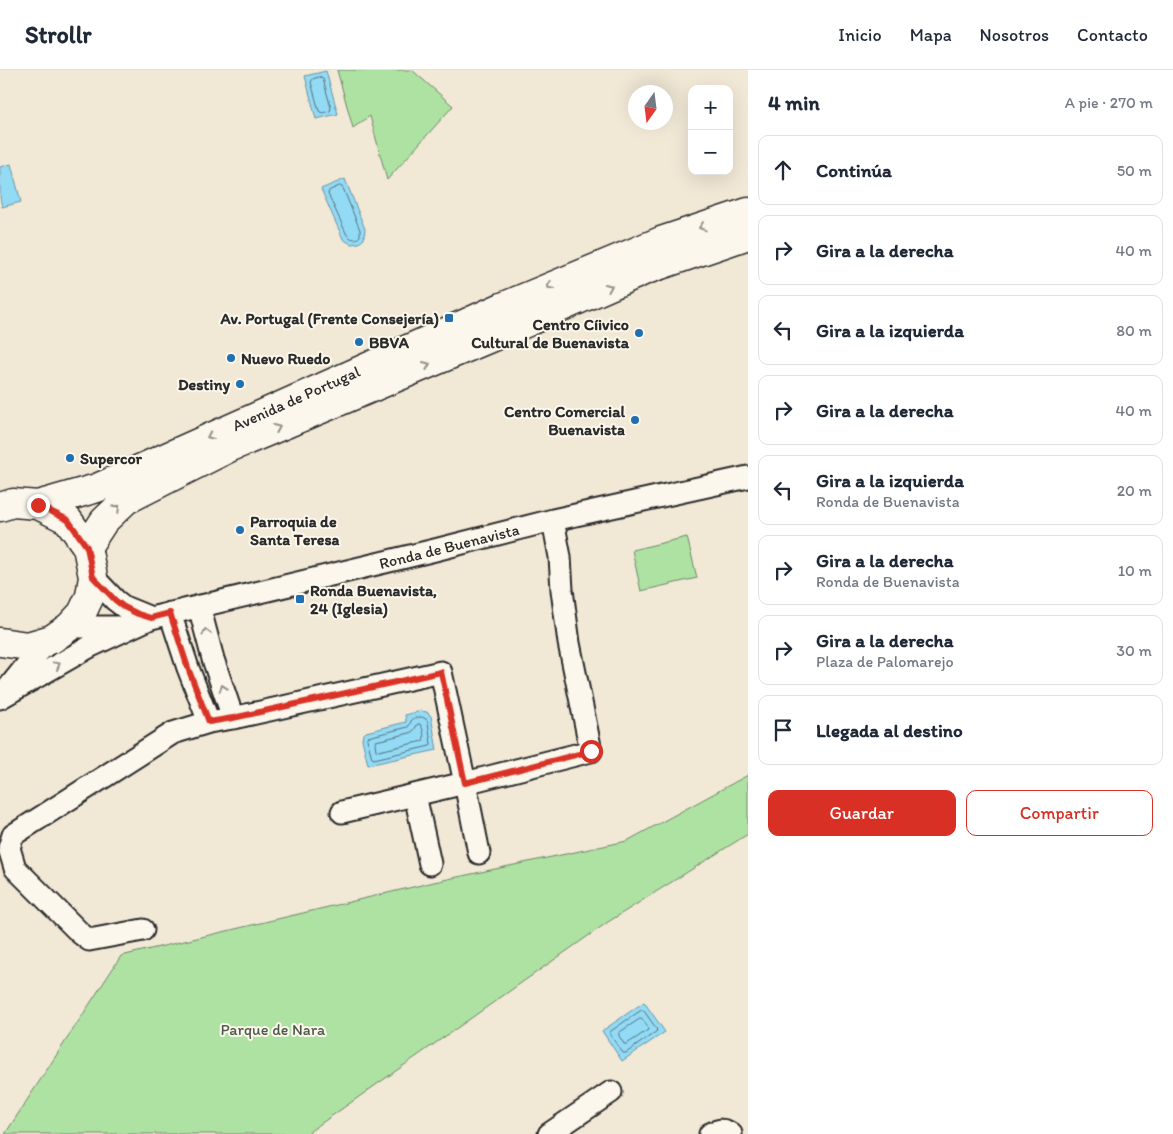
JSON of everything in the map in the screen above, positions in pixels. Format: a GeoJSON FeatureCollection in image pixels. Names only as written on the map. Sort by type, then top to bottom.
{"type":"FeatureCollection","features":[{"type":"Feature","properties":{"kind":"main road","name":"Avenida de Portugal"},"geometry":{"type":"LineString","coordinates":[[13,500],[97,488],[502,306],[661,241],[748,212]]}},
{"type":"Feature","properties":{"kind":"main road","name":"Avenida de Portugal"},"geometry":{"type":"LineString","coordinates":[[87,547],[104,521],[126,500],[231,447],[496,336],[646,270],[748,235]]}},
{"type":"Feature","properties":{"kind":"main road"},"geometry":{"type":"LineString","coordinates":[[0,642],[28,646],[61,633],[82,613],[90,596],[93,577],[87,547],[68,520],[13,500]]}},
{"type":"Feature","properties":{"kind":"street","name":"Ronda de Buenavista"},"geometry":{"type":"LineString","coordinates":[[0,697],[91,646],[160,616],[553,520],[748,477]]}},
{"type":"Feature","properties":{"kind":"street"},"geometry":{"type":"LineString","coordinates":[[342,812],[591,751],[569,643],[560,557],[553,520]]}},
{"type":"Feature","properties":{"kind":"street"},"geometry":{"type":"LineString","coordinates":[[93,577],[124,607],[138,614],[160,616],[188,668],[209,722]]}},
{"type":"Feature","properties":{"kind":"street"},"geometry":{"type":"LineString","coordinates":[[199,606],[213,659],[233,718]]}},
{"type":"Feature","properties":{"kind":"street","name":"Ronda de Buenavista"},"geometry":{"type":"LineString","coordinates":[[0,697],[34,656],[61,633],[132,627]]}},
{"type":"Feature","properties":{"kind":"street"},"geometry":{"type":"LineString","coordinates":[[143,930],[89,940],[15,868],[9,848],[13,836],[173,733],[209,722],[441,672],[479,853]]}},
{"type":"Feature","properties":{"kind":"street"},"geometry":{"type":"LineString","coordinates":[[415,795],[430,864]]}},
{"type":"Feature","properties":{"kind":"street"},"geometry":{"type":"LineString","coordinates":[[549,1134],[611,1092]]}},
{"type":"Feature","properties":{"kind":"street"},"geometry":{"type":"LineString","coordinates":[[710,1134],[718,1130],[724,1130],[731,1134]]}},
{"type":"Feature","properties":{"kind":"green space"},"geometry":{"type":"Polygon","coordinates":[[[337,70],[412,70],[453,106],[387,180],[370,116],[353,128],[337,70]]]}},
{"type":"Feature","properties":{"kind":"green space"},"geometry":{"type":"Polygon","coordinates":[[[687,537],[697,578],[641,591],[632,550],[687,537]]]}},
{"type":"Feature","properties":{"kind":"green space","name":"Parque de Nara"},"geometry":{"type":"Polygon","coordinates":[[[748,775],[748,834],[608,922],[306,1134],[5,1134],[121,956],[434,882],[627,841],[748,775]]]}},
{"type":"Feature","properties":{"kind":"water"},"geometry":{"type":"Polygon","coordinates":[[[326,71],[338,114],[316,119],[305,76],[326,71]]]}},
{"type":"Feature","properties":{"kind":"water"},"geometry":{"type":"Polygon","coordinates":[[[11,164],[21,202],[2,207],[0,167],[11,164]]]}},
{"type":"Feature","properties":{"kind":"water"},"geometry":{"type":"Polygon","coordinates":[[[345,179],[365,229],[364,239],[359,243],[351,244],[343,239],[321,189],[345,179]]]}},
{"type":"Feature","properties":{"kind":"water"},"geometry":{"type":"Polygon","coordinates":[[[421,711],[427,712],[431,716],[437,750],[368,765],[362,739],[363,735],[366,732],[406,722],[405,715],[421,711]]]}},
{"type":"Feature","properties":{"kind":"water"},"geometry":{"type":"Polygon","coordinates":[[[644,1002],[665,1032],[622,1061],[602,1031],[644,1002]]]}},
{"type":"Feature","properties":{"kind":"place","name":"Av. Portugal (Frente Consejería)"},"geometry":{"type":"Point","coordinates":[449,318]}},
{"type":"Feature","properties":{"kind":"place","name":"Centro Cíivico Cultural de Buenavista"},"geometry":{"type":"Point","coordinates":[639,333]}},
{"type":"Feature","properties":{"kind":"place","name":"BBVA"},"geometry":{"type":"Point","coordinates":[359,342]}},
{"type":"Feature","properties":{"kind":"place","name":"Nuevo Ruedo"},"geometry":{"type":"Point","coordinates":[231,358]}},
{"type":"Feature","properties":{"kind":"place","name":"Destiny"},"geometry":{"type":"Point","coordinates":[240,384]}},
{"type":"Feature","properties":{"kind":"place","name":"Centro Comercial Buenavista"},"geometry":{"type":"Point","coordinates":[635,420]}},
{"type":"Feature","properties":{"kind":"place","name":"Supercor"},"geometry":{"type":"Point","coordinates":[70,458]}},
{"type":"Feature","properties":{"kind":"place","name":"Parroquia de Santa Teresa"},"geometry":{"type":"Point","coordinates":[240,530]}},
{"type":"Feature","properties":{"kind":"place","name":"Ronda Buenavista, 24 (Iglesia)"},"geometry":{"type":"Point","coordinates":[300,599]}},
{"type":"Feature","properties":{"kind":"route"},"geometry":{"type":"LineString","coordinates":[[38,505],[68,520],[87,547],[93,577],[115,600],[138,614],[151,618],[170,613],[188,668],[209,722],[441,672],[465,783],[591,751]]}}]}
